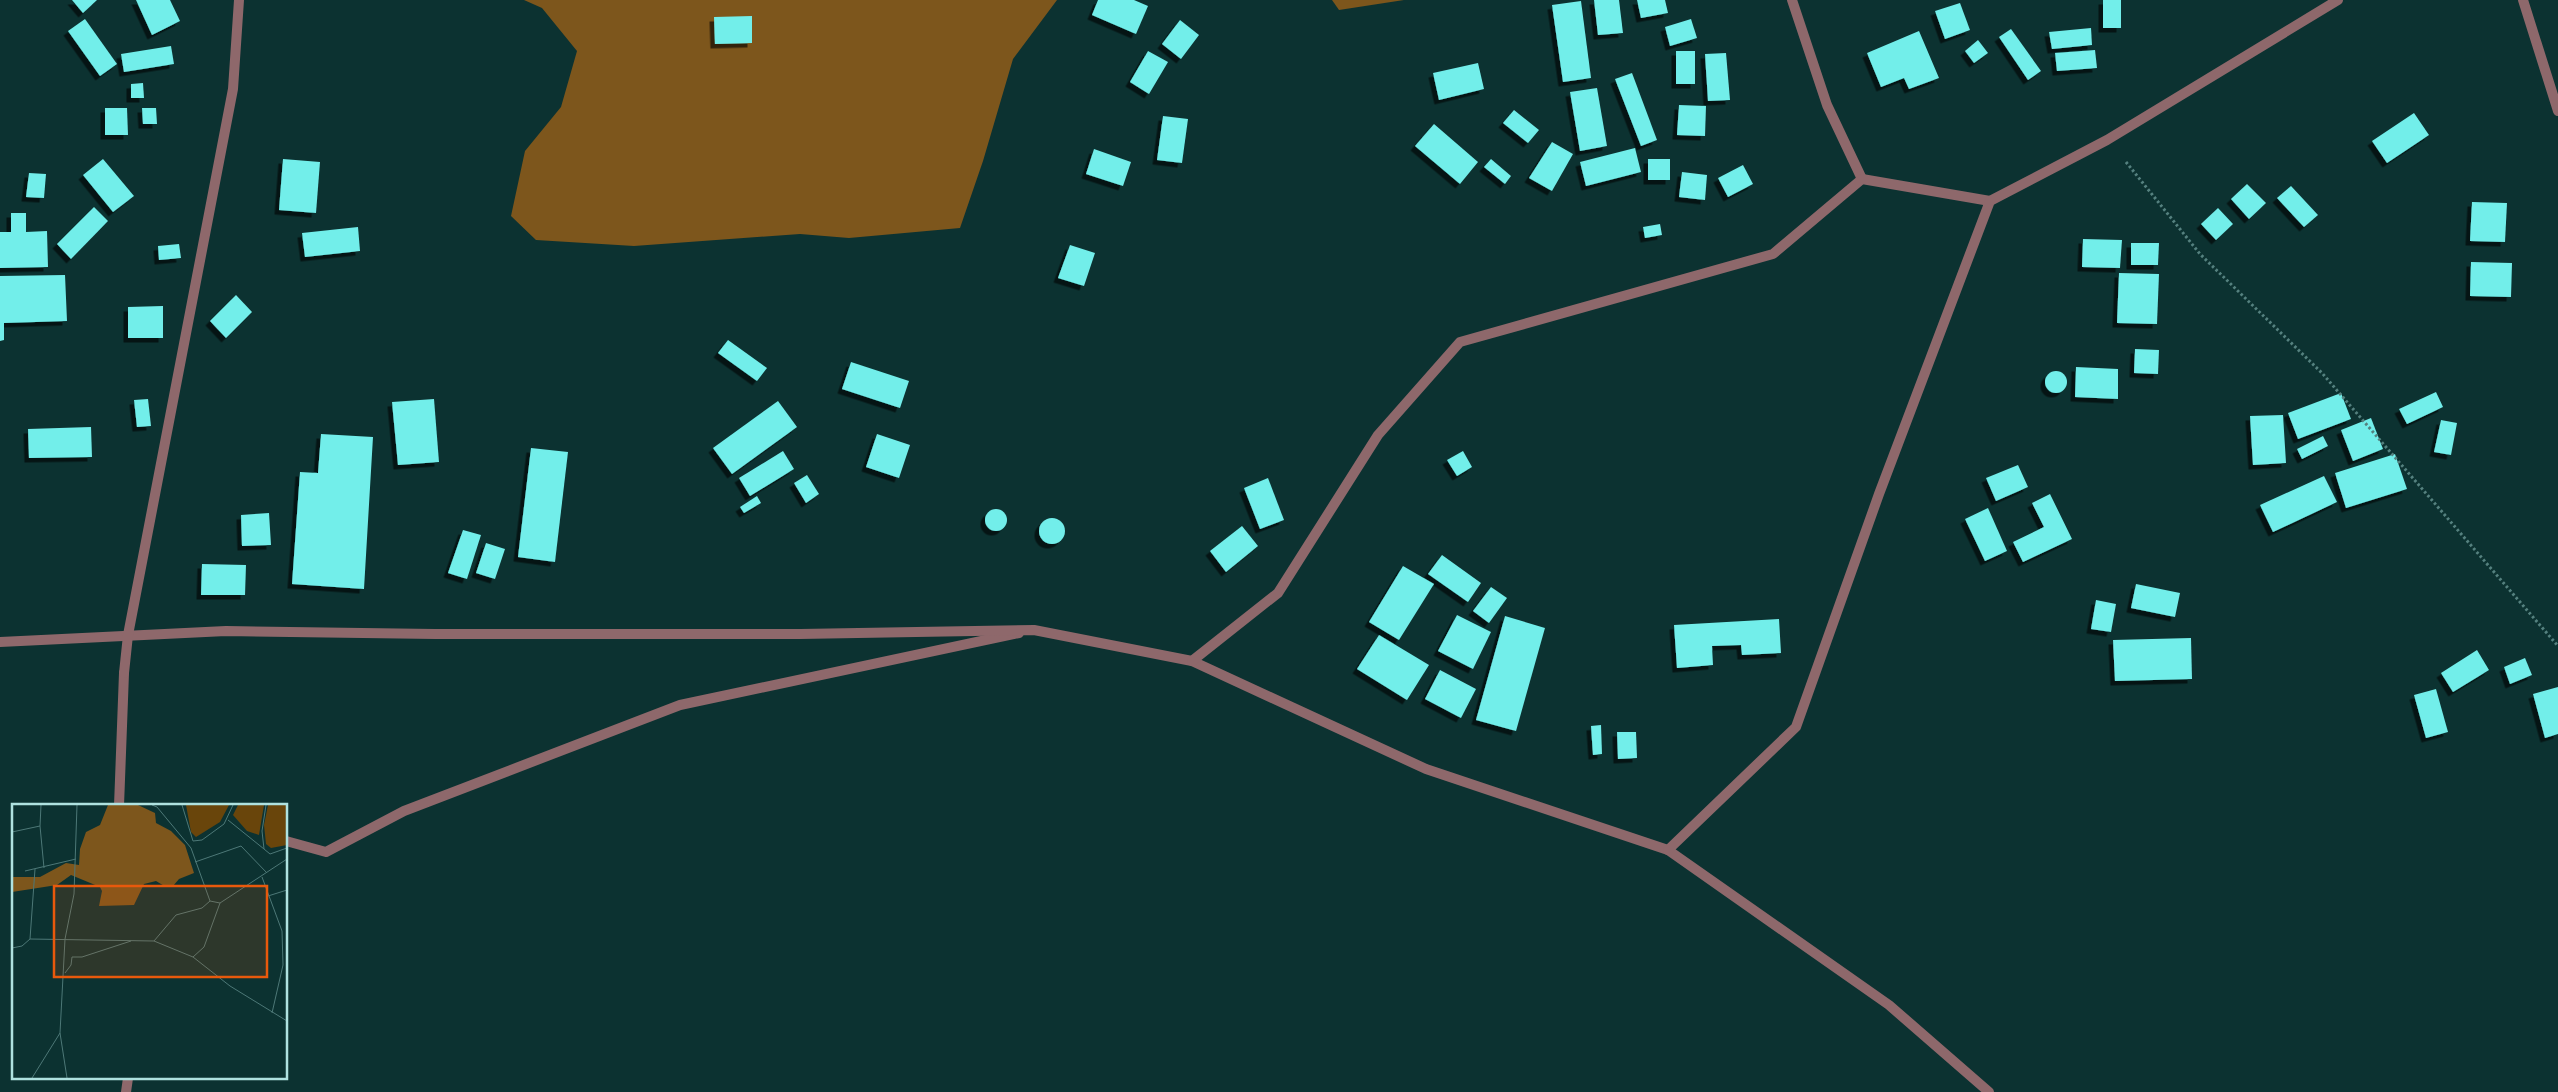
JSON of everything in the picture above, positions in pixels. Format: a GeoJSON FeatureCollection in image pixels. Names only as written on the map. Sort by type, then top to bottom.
{"type":"FeatureCollection","features":[{"type":"Feature","properties":{"kind":"street"},"geometry":{"type":"LineString","coordinates":[[119,804],[124,673],[128,635],[233,89],[240,0]]}},
{"type":"Feature","properties":{"kind":"street"},"geometry":{"type":"LineString","coordinates":[[1792,0],[1827,105],[1862,179]]}},
{"type":"Feature","properties":{"kind":"street"},"geometry":{"type":"LineString","coordinates":[[1192,661],[1278,593],[1378,435],[1460,342],[1773,254],[1862,179],[1990,201],[2107,140],[2338,0]]}},
{"type":"Feature","properties":{"kind":"street"},"geometry":{"type":"LineString","coordinates":[[2522,0],[2558,112]]}},
{"type":"Feature","properties":{"kind":"street"},"geometry":{"type":"LineString","coordinates":[[1668,850],[1796,727],[1879,494],[1990,201]]}},
{"type":"Feature","properties":{"kind":"street"},"geometry":{"type":"LineString","coordinates":[[288,842],[326,852],[404,811],[680,706],[1034,630]]}},
{"type":"Feature","properties":{"kind":"street"},"geometry":{"type":"LineString","coordinates":[[0,642],[226,631],[435,634],[800,634],[1034,630],[1192,661],[1426,769],[1668,850],[1889,1005],[1989,1092]]}},
{"type":"Feature","properties":{"kind":"path"},"geometry":{"type":"LineString","coordinates":[[2107,140],[2200,254],[2322,373],[2558,646]]}},
{"type":"Feature","properties":{"kind":"shaded area"},"geometry":{"type":"Polygon","coordinates":[[[524,0],[1057,0],[1013,59],[983,161],[960,228],[849,238],[800,234],[634,246],[536,240],[511,216],[525,151],[561,107],[577,51],[542,8],[524,0]]]}},
{"type":"Feature","properties":{"kind":"shaded area"},"geometry":{"type":"Polygon","coordinates":[[[1332,0],[1404,0],[1339,10],[1332,0]]]}},
{"type":"Feature","properties":{"kind":"building"},"geometry":{"type":"Polygon","coordinates":[[[72,0],[97,0],[83,13],[72,0]]]}},
{"type":"Feature","properties":{"kind":"building"},"geometry":{"type":"Polygon","coordinates":[[[136,0],[170,0],[180,21],[152,35],[136,0]]]}},
{"type":"Feature","properties":{"kind":"building"},"geometry":{"type":"Polygon","coordinates":[[[1098,0],[1134,0],[1148,6],[1136,34],[1092,15],[1098,0]]]}},
{"type":"Feature","properties":{"kind":"building"},"geometry":{"type":"Polygon","coordinates":[[[1594,0],[1619,0],[1623,33],[1598,35],[1594,0]]]}},
{"type":"Feature","properties":{"kind":"building"},"geometry":{"type":"Polygon","coordinates":[[[1637,0],[1665,0],[1668,13],[1641,18],[1637,0]]]}},
{"type":"Feature","properties":{"kind":"building"},"geometry":{"type":"Polygon","coordinates":[[[2103,0],[2121,0],[2121,28],[2103,28],[2103,0]]]}},
{"type":"Feature","properties":{"kind":"building"},"geometry":{"type":"Polygon","coordinates":[[[1581,1],[1591,78],[1563,82],[1552,5],[1581,1]]]}},
{"type":"Feature","properties":{"kind":"building"},"geometry":{"type":"Polygon","coordinates":[[[1960,3],[1970,30],[1945,39],[1935,11],[1960,3]]]}},
{"type":"Feature","properties":{"kind":"building"},"geometry":{"type":"Polygon","coordinates":[[[752,16],[752,43],[715,44],[714,17],[752,16]]]}},
{"type":"Feature","properties":{"kind":"building"},"geometry":{"type":"Polygon","coordinates":[[[85,19],[117,64],[100,76],[68,31],[85,19]]]}},
{"type":"Feature","properties":{"kind":"building"},"geometry":{"type":"Polygon","coordinates":[[[1691,19],[1697,38],[1670,46],[1665,27],[1691,19]]]}},
{"type":"Feature","properties":{"kind":"building"},"geometry":{"type":"Polygon","coordinates":[[[1180,20],[1199,35],[1181,59],[1162,44],[1180,20]]]}},
{"type":"Feature","properties":{"kind":"building"},"geometry":{"type":"Polygon","coordinates":[[[2091,28],[2092,45],[2052,49],[2049,32],[2091,28]]]}},
{"type":"Feature","properties":{"kind":"building"},"geometry":{"type":"Polygon","coordinates":[[[2011,29],[2041,71],[2028,80],[1999,37],[2011,29]]]}},
{"type":"Feature","properties":{"kind":"building"},"geometry":{"type":"Polygon","coordinates":[[[1919,31],[1939,78],[1909,89],[1904,78],[1881,87],[1867,53],[1919,31]]]}},
{"type":"Feature","properties":{"kind":"building"},"geometry":{"type":"Polygon","coordinates":[[[1978,40],[1988,53],[1974,63],[1965,51],[1978,40]]]}},
{"type":"Feature","properties":{"kind":"building"},"geometry":{"type":"Polygon","coordinates":[[[171,46],[174,64],[124,72],[121,54],[171,46]]]}},
{"type":"Feature","properties":{"kind":"building"},"geometry":{"type":"Polygon","coordinates":[[[2095,50],[2097,68],[2057,71],[2055,53],[2095,50]]]}},
{"type":"Feature","properties":{"kind":"building"},"geometry":{"type":"Polygon","coordinates":[[[1148,51],[1168,62],[1149,94],[1130,82],[1148,51]]]}},
{"type":"Feature","properties":{"kind":"building"},"geometry":{"type":"Polygon","coordinates":[[[1676,51],[1695,51],[1695,84],[1676,84],[1676,51]]]}},
{"type":"Feature","properties":{"kind":"building"},"geometry":{"type":"Polygon","coordinates":[[[1726,53],[1730,100],[1708,101],[1705,54],[1726,53]]]}},
{"type":"Feature","properties":{"kind":"building"},"geometry":{"type":"Polygon","coordinates":[[[1478,63],[1484,89],[1439,100],[1433,73],[1478,63]]]}},
{"type":"Feature","properties":{"kind":"building"},"geometry":{"type":"Polygon","coordinates":[[[1632,73],[1657,140],[1641,146],[1615,79],[1632,73]]]}},
{"type":"Feature","properties":{"kind":"building"},"geometry":{"type":"Polygon","coordinates":[[[143,83],[144,98],[131,98],[131,84],[143,83]]]}},
{"type":"Feature","properties":{"kind":"building"},"geometry":{"type":"Polygon","coordinates":[[[1597,88],[1607,146],[1580,151],[1570,92],[1597,88]]]}},
{"type":"Feature","properties":{"kind":"building"},"geometry":{"type":"Polygon","coordinates":[[[1679,105],[1706,106],[1705,136],[1677,135],[1679,105]]]}},
{"type":"Feature","properties":{"kind":"building"},"geometry":{"type":"Polygon","coordinates":[[[105,108],[127,108],[128,135],[105,135],[105,108]]]}},
{"type":"Feature","properties":{"kind":"building"},"geometry":{"type":"Polygon","coordinates":[[[142,108],[156,108],[157,124],[143,124],[142,108]]]}},
{"type":"Feature","properties":{"kind":"building"},"geometry":{"type":"Polygon","coordinates":[[[1514,110],[1539,130],[1528,143],[1503,123],[1514,110]]]}},
{"type":"Feature","properties":{"kind":"building"},"geometry":{"type":"Polygon","coordinates":[[[2414,113],[2429,135],[2387,163],[2372,141],[2414,113]]]}},
{"type":"Feature","properties":{"kind":"building"},"geometry":{"type":"Polygon","coordinates":[[[1163,116],[1188,119],[1182,163],[1157,160],[1163,116]]]}},
{"type":"Feature","properties":{"kind":"building"},"geometry":{"type":"Polygon","coordinates":[[[1434,124],[1478,162],[1460,184],[1415,146],[1434,124]]]}},
{"type":"Feature","properties":{"kind":"building"},"geometry":{"type":"Polygon","coordinates":[[[1552,142],[1573,154],[1552,191],[1529,178],[1552,142]]]}},
{"type":"Feature","properties":{"kind":"building"},"geometry":{"type":"Polygon","coordinates":[[[1635,148],[1641,172],[1586,186],[1580,162],[1635,148]]]}},
{"type":"Feature","properties":{"kind":"building"},"geometry":{"type":"Polygon","coordinates":[[[1094,149],[1131,162],[1123,186],[1086,174],[1094,149]]]}},
{"type":"Feature","properties":{"kind":"building"},"geometry":{"type":"Polygon","coordinates":[[[103,159],[134,196],[113,212],[83,175],[103,159]]]}},
{"type":"Feature","properties":{"kind":"building"},"geometry":{"type":"Polygon","coordinates":[[[283,159],[320,162],[316,213],[279,210],[283,159]]]}},
{"type":"Feature","properties":{"kind":"building"},"geometry":{"type":"Polygon","coordinates":[[[1491,159],[1511,176],[1505,184],[1484,167],[1491,159]]]}},
{"type":"Feature","properties":{"kind":"building"},"geometry":{"type":"Polygon","coordinates":[[[1648,159],[1670,159],[1670,180],[1648,180],[1648,159]]]}},
{"type":"Feature","properties":{"kind":"building"},"geometry":{"type":"Polygon","coordinates":[[[1743,165],[1753,184],[1728,197],[1718,178],[1743,165]]]}},
{"type":"Feature","properties":{"kind":"building"},"geometry":{"type":"Polygon","coordinates":[[[1682,172],[1707,175],[1705,200],[1679,197],[1682,172]]]}},
{"type":"Feature","properties":{"kind":"building"},"geometry":{"type":"Polygon","coordinates":[[[29,173],[46,174],[44,198],[26,197],[29,173]]]}},
{"type":"Feature","properties":{"kind":"building"},"geometry":{"type":"Polygon","coordinates":[[[2247,184],[2266,203],[2249,219],[2231,199],[2247,184]]]}},
{"type":"Feature","properties":{"kind":"building"},"geometry":{"type":"Polygon","coordinates":[[[2291,186],[2318,215],[2304,227],[2277,198],[2291,186]]]}},
{"type":"Feature","properties":{"kind":"building"},"geometry":{"type":"Polygon","coordinates":[[[2472,202],[2507,203],[2505,242],[2470,241],[2472,202]]]}},
{"type":"Feature","properties":{"kind":"building"},"geometry":{"type":"Polygon","coordinates":[[[94,207],[108,221],[71,259],[57,244],[94,207]]]}},
{"type":"Feature","properties":{"kind":"building"},"geometry":{"type":"Polygon","coordinates":[[[2218,208],[2233,224],[2216,240],[2201,224],[2218,208]]]}},
{"type":"Feature","properties":{"kind":"building"},"geometry":{"type":"Polygon","coordinates":[[[11,213],[26,213],[26,232],[47,231],[48,267],[0,268],[0,232],[11,232],[11,213]]]}},
{"type":"Feature","properties":{"kind":"building"},"geometry":{"type":"Polygon","coordinates":[[[1660,224],[1662,235],[1645,238],[1643,227],[1660,224]]]}},
{"type":"Feature","properties":{"kind":"building"},"geometry":{"type":"Polygon","coordinates":[[[358,227],[360,251],[305,257],[302,233],[358,227]]]}},
{"type":"Feature","properties":{"kind":"building"},"geometry":{"type":"Polygon","coordinates":[[[2083,239],[2122,240],[2120,268],[2082,267],[2083,239]]]}},
{"type":"Feature","properties":{"kind":"building"},"geometry":{"type":"Polygon","coordinates":[[[2131,243],[2159,243],[2158,265],[2131,265],[2131,243]]]}},
{"type":"Feature","properties":{"kind":"building"},"geometry":{"type":"Polygon","coordinates":[[[179,244],[181,258],[159,260],[158,246],[179,244]]]}},
{"type":"Feature","properties":{"kind":"building"},"geometry":{"type":"Polygon","coordinates":[[[1070,245],[1095,253],[1084,286],[1058,278],[1070,245]]]}},
{"type":"Feature","properties":{"kind":"building"},"geometry":{"type":"Polygon","coordinates":[[[2471,262],[2512,263],[2511,297],[2470,296],[2471,262]]]}},
{"type":"Feature","properties":{"kind":"building"},"geometry":{"type":"Polygon","coordinates":[[[2119,273],[2159,274],[2157,324],[2117,323],[2119,273]]]}},
{"type":"Feature","properties":{"kind":"building"},"geometry":{"type":"Polygon","coordinates":[[[65,275],[67,321],[4,323],[4,340],[0,341],[0,276],[65,275]]]}},
{"type":"Feature","properties":{"kind":"building"},"geometry":{"type":"Polygon","coordinates":[[[236,295],[252,312],[226,338],[210,321],[236,295]]]}},
{"type":"Feature","properties":{"kind":"building"},"geometry":{"type":"Polygon","coordinates":[[[163,306],[163,338],[128,338],[128,307],[163,306]]]}},
{"type":"Feature","properties":{"kind":"building"},"geometry":{"type":"Polygon","coordinates":[[[728,340],[767,368],[757,381],[718,353],[728,340]]]}},
{"type":"Feature","properties":{"kind":"building"},"geometry":{"type":"Polygon","coordinates":[[[2135,349],[2159,350],[2158,374],[2134,373],[2135,349]]]}},
{"type":"Feature","properties":{"kind":"building"},"geometry":{"type":"Polygon","coordinates":[[[851,362],[909,381],[900,408],[842,389],[851,362]]]}},
{"type":"Feature","properties":{"kind":"building"},"geometry":{"type":"Polygon","coordinates":[[[2076,367],[2118,369],[2118,399],[2075,397],[2076,367]]]}},
{"type":"Feature","properties":{"kind":"building"},"geometry":{"type":"Polygon","coordinates":[[[2056,371],[2064,374],[2067,382],[2064,390],[2056,393],[2048,390],[2045,382],[2048,374],[2056,371]]]}},
{"type":"Feature","properties":{"kind":"building"},"geometry":{"type":"Polygon","coordinates":[[[2436,392],[2443,407],[2407,424],[2399,409],[2436,392]]]}},
{"type":"Feature","properties":{"kind":"building"},"geometry":{"type":"Polygon","coordinates":[[[2341,393],[2351,419],[2298,439],[2288,413],[2341,393]]]}},
{"type":"Feature","properties":{"kind":"building"},"geometry":{"type":"Polygon","coordinates":[[[148,399],[151,426],[137,427],[134,400],[148,399]]]}},
{"type":"Feature","properties":{"kind":"building"},"geometry":{"type":"Polygon","coordinates":[[[434,399],[439,462],[398,465],[392,402],[434,399]]]}},
{"type":"Feature","properties":{"kind":"building"},"geometry":{"type":"Polygon","coordinates":[[[778,401],[797,427],[732,474],[713,448],[778,401]]]}},
{"type":"Feature","properties":{"kind":"building"},"geometry":{"type":"Polygon","coordinates":[[[2283,415],[2286,463],[2253,465],[2250,416],[2283,415]]]}},
{"type":"Feature","properties":{"kind":"building"},"geometry":{"type":"Polygon","coordinates":[[[2371,418],[2383,449],[2353,461],[2341,430],[2371,418]]]}},
{"type":"Feature","properties":{"kind":"building"},"geometry":{"type":"Polygon","coordinates":[[[2441,420],[2457,423],[2451,455],[2434,452],[2441,420]]]}},
{"type":"Feature","properties":{"kind":"building"},"geometry":{"type":"Polygon","coordinates":[[[91,427],[92,457],[29,458],[28,429],[91,427]]]}},
{"type":"Feature","properties":{"kind":"building"},"geometry":{"type":"Polygon","coordinates":[[[321,434],[373,437],[364,589],[292,584],[300,472],[318,473],[321,434]]]}},
{"type":"Feature","properties":{"kind":"building"},"geometry":{"type":"Polygon","coordinates":[[[877,434],[910,445],[899,478],[866,467],[877,434]]]}},
{"type":"Feature","properties":{"kind":"building"},"geometry":{"type":"Polygon","coordinates":[[[2323,436],[2328,446],[2302,459],[2297,449],[2323,436]]]}},
{"type":"Feature","properties":{"kind":"building"},"geometry":{"type":"Polygon","coordinates":[[[531,448],[568,452],[555,562],[518,557],[531,448]]]}},
{"type":"Feature","properties":{"kind":"building"},"geometry":{"type":"Polygon","coordinates":[[[783,451],[794,469],[750,496],[739,478],[783,451]]]}},
{"type":"Feature","properties":{"kind":"building"},"geometry":{"type":"Polygon","coordinates":[[[1463,451],[1472,467],[1457,476],[1447,460],[1463,451]]]}},
{"type":"Feature","properties":{"kind":"building"},"geometry":{"type":"Polygon","coordinates":[[[2395,454],[2407,489],[2346,508],[2335,473],[2395,454]]]}},
{"type":"Feature","properties":{"kind":"building"},"geometry":{"type":"Polygon","coordinates":[[[2018,465],[2028,487],[1996,501],[1986,478],[2018,465]]]}},
{"type":"Feature","properties":{"kind":"building"},"geometry":{"type":"Polygon","coordinates":[[[807,475],[819,494],[806,503],[794,483],[807,475]]]}},
{"type":"Feature","properties":{"kind":"building"},"geometry":{"type":"Polygon","coordinates":[[[2324,476],[2337,502],[2273,532],[2260,505],[2324,476]]]}},
{"type":"Feature","properties":{"kind":"building"},"geometry":{"type":"Polygon","coordinates":[[[1268,478],[1284,520],[1260,529],[1244,488],[1268,478]]]}},
{"type":"Feature","properties":{"kind":"building"},"geometry":{"type":"Polygon","coordinates":[[[2050,494],[2072,539],[2023,562],[2013,542],[2044,527],[2032,503],[2050,494]]]}},
{"type":"Feature","properties":{"kind":"building"},"geometry":{"type":"Polygon","coordinates":[[[757,496],[761,503],[744,513],[740,507],[757,496]]]}},
{"type":"Feature","properties":{"kind":"building"},"geometry":{"type":"Polygon","coordinates":[[[1988,508],[2007,551],[1985,561],[1965,519],[1988,508]]]}},
{"type":"Feature","properties":{"kind":"building"},"geometry":{"type":"Polygon","coordinates":[[[996,509],[1006,516],[1007,520],[1000,530],[996,531],[986,524],[985,520],[992,510],[996,509]]]}},
{"type":"Feature","properties":{"kind":"building"},"geometry":{"type":"Polygon","coordinates":[[[269,513],[271,545],[242,546],[241,515],[269,513]]]}},
{"type":"Feature","properties":{"kind":"building"},"geometry":{"type":"Polygon","coordinates":[[[1052,518],[1061,522],[1065,531],[1061,540],[1052,544],[1043,540],[1039,531],[1043,522],[1052,518]]]}},
{"type":"Feature","properties":{"kind":"building"},"geometry":{"type":"Polygon","coordinates":[[[1242,526],[1258,546],[1226,572],[1210,551],[1242,526]]]}},
{"type":"Feature","properties":{"kind":"building"},"geometry":{"type":"Polygon","coordinates":[[[463,530],[481,535],[467,579],[448,573],[463,530]]]}},
{"type":"Feature","properties":{"kind":"building"},"geometry":{"type":"Polygon","coordinates":[[[486,543],[505,549],[495,579],[476,573],[486,543]]]}},
{"type":"Feature","properties":{"kind":"building"},"geometry":{"type":"Polygon","coordinates":[[[1442,555],[1481,583],[1468,602],[1428,574],[1442,555]]]}},
{"type":"Feature","properties":{"kind":"building"},"geometry":{"type":"Polygon","coordinates":[[[202,564],[246,565],[245,595],[201,595],[202,564]]]}},
{"type":"Feature","properties":{"kind":"building"},"geometry":{"type":"Polygon","coordinates":[[[1403,566],[1434,584],[1399,640],[1369,622],[1403,566]]]}},
{"type":"Feature","properties":{"kind":"building"},"geometry":{"type":"Polygon","coordinates":[[[2136,584],[2180,593],[2175,617],[2131,608],[2136,584]]]}},
{"type":"Feature","properties":{"kind":"building"},"geometry":{"type":"Polygon","coordinates":[[[1491,587],[1507,598],[1489,623],[1473,611],[1491,587]]]}},
{"type":"Feature","properties":{"kind":"building"},"geometry":{"type":"Polygon","coordinates":[[[2096,600],[2116,604],[2111,632],[2091,629],[2096,600]]]}},
{"type":"Feature","properties":{"kind":"building"},"geometry":{"type":"Polygon","coordinates":[[[1457,615],[1491,632],[1473,669],[1438,651],[1457,615]]]}},
{"type":"Feature","properties":{"kind":"building"},"geometry":{"type":"Polygon","coordinates":[[[1505,616],[1545,628],[1516,731],[1476,720],[1505,616]]]}},
{"type":"Feature","properties":{"kind":"building"},"geometry":{"type":"Polygon","coordinates":[[[1779,619],[1781,653],[1742,655],[1741,645],[1712,646],[1713,665],[1677,668],[1674,625],[1779,619]]]}},
{"type":"Feature","properties":{"kind":"building"},"geometry":{"type":"Polygon","coordinates":[[[1379,635],[1429,665],[1407,700],[1357,669],[1379,635]]]}},
{"type":"Feature","properties":{"kind":"building"},"geometry":{"type":"Polygon","coordinates":[[[2191,638],[2192,679],[2115,681],[2113,640],[2191,638]]]}},
{"type":"Feature","properties":{"kind":"building"},"geometry":{"type":"Polygon","coordinates":[[[2477,650],[2489,670],[2453,692],[2441,673],[2477,650]]]}},
{"type":"Feature","properties":{"kind":"building"},"geometry":{"type":"Polygon","coordinates":[[[2525,658],[2532,675],[2510,684],[2504,667],[2525,658]]]}},
{"type":"Feature","properties":{"kind":"building"},"geometry":{"type":"Polygon","coordinates":[[[1440,670],[1476,689],[1461,718],[1425,699],[1440,670]]]}},
{"type":"Feature","properties":{"kind":"building"},"geometry":{"type":"Polygon","coordinates":[[[2558,687],[2558,734],[2545,738],[2533,694],[2558,687]]]}},
{"type":"Feature","properties":{"kind":"building"},"geometry":{"type":"Polygon","coordinates":[[[2436,689],[2448,732],[2426,738],[2414,695],[2436,689]]]}},
{"type":"Feature","properties":{"kind":"building"},"geometry":{"type":"Polygon","coordinates":[[[1601,725],[1602,754],[1593,755],[1591,726],[1601,725]]]}},
{"type":"Feature","properties":{"kind":"building"},"geometry":{"type":"Polygon","coordinates":[[[1617,732],[1636,732],[1637,758],[1618,759],[1617,732]]]}}]}
